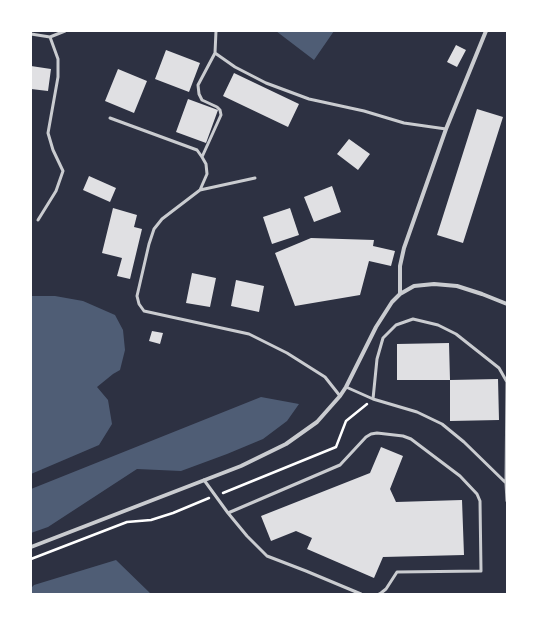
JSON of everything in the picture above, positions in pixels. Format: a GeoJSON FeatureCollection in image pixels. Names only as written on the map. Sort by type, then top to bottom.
{"type":"FeatureCollection","features":[{"type":"Feature","properties":{"kind":"street"},"geometry":{"type":"LineString","coordinates":[[400,294],[400,266],[404,248],[446,130],[486,31]]}},
{"type":"Feature","properties":{"kind":"street"},"geometry":{"type":"LineString","coordinates":[[31,547],[241,466],[286,444],[317,422],[340,396],[376,327],[392,302],[400,294],[414,286],[434,284],[457,286],[507,304]]}},
{"type":"Feature","properties":{"kind":"lane"},"geometry":{"type":"LineString","coordinates":[[31,34],[50,37],[65,31]]}},
{"type":"Feature","properties":{"kind":"lane"},"geometry":{"type":"LineString","coordinates":[[202,157],[221,115],[220,110],[217,107],[202,100],[199,94],[198,86],[215,53],[216,31]]}},
{"type":"Feature","properties":{"kind":"lane"},"geometry":{"type":"LineString","coordinates":[[38,220],[56,191],[63,171],[53,150],[48,133],[58,77],[58,59],[50,37]]}},
{"type":"Feature","properties":{"kind":"lane"},"geometry":{"type":"LineString","coordinates":[[215,53],[235,67],[266,83],[309,99],[364,111],[404,123],[446,130]]}},
{"type":"Feature","properties":{"kind":"lane"},"geometry":{"type":"LineString","coordinates":[[110,118],[197,150],[206,164],[207,174],[200,190]]}},
{"type":"Feature","properties":{"kind":"lane"},"geometry":{"type":"LineString","coordinates":[[255,178],[200,190],[162,219],[154,229],[149,244],[137,296],[139,304],[144,311],[249,334],[307,365],[324,377],[340,396]]}},
{"type":"Feature","properties":{"kind":"lane"},"geometry":{"type":"LineString","coordinates":[[373,399],[377,359],[383,338],[396,325],[412,319],[438,325],[456,334],[498,368],[506,382],[507,501]]}},
{"type":"Feature","properties":{"kind":"lane"},"geometry":{"type":"LineString","coordinates":[[346,387],[373,399],[417,412],[442,424],[464,442],[506,483]]}},
{"type":"Feature","properties":{"kind":"lane"},"geometry":{"type":"LineString","coordinates":[[228,513],[340,464],[366,437],[371,434],[377,433],[403,436],[411,439],[460,476],[477,494],[480,501],[481,571],[397,572],[386,589],[379,594]]}},
{"type":"Feature","properties":{"kind":"lane"},"geometry":{"type":"LineString","coordinates":[[204,480],[247,536],[267,556],[361,594]]}},
{"type":"Feature","properties":{"kind":"water"},"geometry":{"type":"Polygon","coordinates":[[[276,31],[334,31],[314,60],[276,31]]]}},
{"type":"Feature","properties":{"kind":"water"},"geometry":{"type":"Polygon","coordinates":[[[31,296],[55,296],[83,301],[115,315],[123,330],[125,350],[120,370],[97,387],[108,400],[112,424],[99,445],[31,474],[31,296]]]}},
{"type":"Feature","properties":{"kind":"water"},"geometry":{"type":"Polygon","coordinates":[[[261,397],[299,404],[287,421],[263,439],[181,471],[137,469],[48,527],[31,533],[31,489],[261,397]]]}},
{"type":"Feature","properties":{"kind":"water"},"geometry":{"type":"Polygon","coordinates":[[[116,560],[151,594],[31,594],[31,588],[34,585],[116,560]]]}},
{"type":"Feature","properties":{"kind":"building"},"geometry":{"type":"Polygon","coordinates":[[[456,45],[466,50],[457,67],[447,62],[456,45]]]}},
{"type":"Feature","properties":{"kind":"building"},"geometry":{"type":"Polygon","coordinates":[[[166,50],[200,63],[189,92],[155,79],[166,50]]]}},
{"type":"Feature","properties":{"kind":"building"},"geometry":{"type":"Polygon","coordinates":[[[31,66],[51,69],[48,91],[31,89],[31,66]]]}},
{"type":"Feature","properties":{"kind":"building"},"geometry":{"type":"Polygon","coordinates":[[[118,69],[147,81],[134,113],[105,101],[118,69]]]}},
{"type":"Feature","properties":{"kind":"building"},"geometry":{"type":"Polygon","coordinates":[[[234,73],[299,104],[288,127],[223,96],[234,73]]]}},
{"type":"Feature","properties":{"kind":"building"},"geometry":{"type":"Polygon","coordinates":[[[188,99],[218,110],[206,143],[176,132],[188,99]]]}},
{"type":"Feature","properties":{"kind":"building"},"geometry":{"type":"Polygon","coordinates":[[[477,109],[503,117],[463,243],[437,235],[477,109]]]}},
{"type":"Feature","properties":{"kind":"building"},"geometry":{"type":"Polygon","coordinates":[[[349,139],[370,154],[358,170],[337,154],[349,139]]]}},
{"type":"Feature","properties":{"kind":"building"},"geometry":{"type":"Polygon","coordinates":[[[89,176],[116,188],[110,202],[83,190],[89,176]]]}},
{"type":"Feature","properties":{"kind":"building"},"geometry":{"type":"Polygon","coordinates":[[[332,186],[341,212],[314,222],[304,197],[332,186]]]}},
{"type":"Feature","properties":{"kind":"building"},"geometry":{"type":"Polygon","coordinates":[[[113,208],[137,215],[134,227],[142,229],[130,279],[117,276],[122,258],[102,253],[113,208]]]}},
{"type":"Feature","properties":{"kind":"building"},"geometry":{"type":"Polygon","coordinates":[[[290,208],[299,235],[272,244],[263,217],[290,208]]]}},
{"type":"Feature","properties":{"kind":"building"},"geometry":{"type":"Polygon","coordinates":[[[311,238],[374,240],[373,246],[395,251],[391,266],[369,261],[360,295],[295,306],[275,253],[311,238]]]}},
{"type":"Feature","properties":{"kind":"building"},"geometry":{"type":"Polygon","coordinates":[[[192,273],[216,278],[210,307],[186,303],[192,273]]]}},
{"type":"Feature","properties":{"kind":"building"},"geometry":{"type":"Polygon","coordinates":[[[236,280],[264,286],[259,312],[231,306],[236,280]]]}},
{"type":"Feature","properties":{"kind":"building"},"geometry":{"type":"Polygon","coordinates":[[[152,331],[163,333],[160,344],[149,341],[152,331]]]}},
{"type":"Feature","properties":{"kind":"building"},"geometry":{"type":"Polygon","coordinates":[[[449,343],[450,380],[397,380],[397,344],[449,343]]]}},
{"type":"Feature","properties":{"kind":"building"},"geometry":{"type":"Polygon","coordinates":[[[498,379],[499,420],[450,421],[450,380],[498,379]]]}},
{"type":"Feature","properties":{"kind":"building"},"geometry":{"type":"Polygon","coordinates":[[[381,447],[403,456],[390,489],[396,502],[462,500],[464,555],[383,557],[374,578],[307,549],[312,538],[296,531],[271,541],[261,516],[370,473],[381,447]]]}}]}
